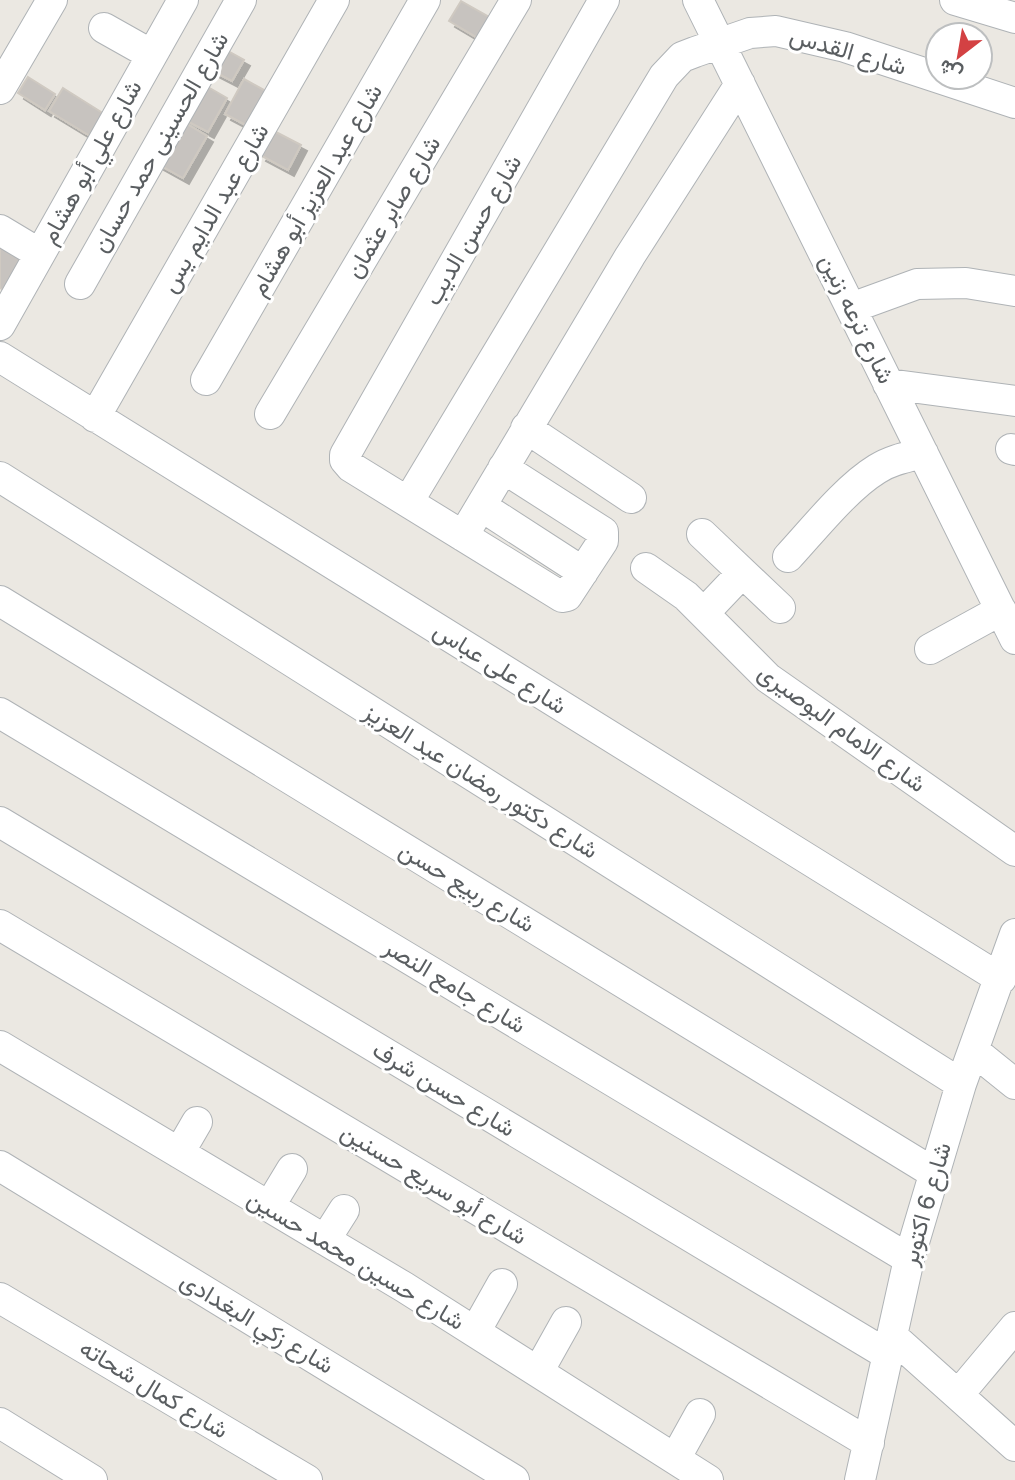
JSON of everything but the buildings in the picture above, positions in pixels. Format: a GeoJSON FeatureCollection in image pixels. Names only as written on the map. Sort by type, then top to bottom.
{"type":"FeatureCollection","features":[{"type":"Feature","properties":{"kind":"street"},"geometry":{"type":"LineString","coordinates":[[0,89],[52,0]]}},
{"type":"Feature","properties":{"kind":"street","name":"شارع علي أبو هشام"},"geometry":{"type":"LineString","coordinates":[[0,324],[183,0]]}},
{"type":"Feature","properties":{"kind":"street","name":"شارع الحسينى حمد حسان"},"geometry":{"type":"LineString","coordinates":[[80,284],[241,0]]}},
{"type":"Feature","properties":{"kind":"street","name":"شارع عبد الدايم يس"},"geometry":{"type":"LineString","coordinates":[[95,417],[334,0]]}},
{"type":"Feature","properties":{"kind":"street","name":"شارع عبد العزيز أبو هشام"},"geometry":{"type":"LineString","coordinates":[[206,380],[425,0]]}},
{"type":"Feature","properties":{"kind":"street","name":"شارع صابر عثمان"},"geometry":{"type":"LineString","coordinates":[[270,414],[516,0]]}},
{"type":"Feature","properties":{"kind":"street","name":"شارع حسن الديب"},"geometry":{"type":"LineString","coordinates":[[408,502],[351,467],[345,460],[345,455],[604,0]]}},
{"type":"Feature","properties":{"kind":"street","name":"شارع ترعه زنين"},"geometry":{"type":"LineString","coordinates":[[698,0],[1015,639]]}},
{"type":"Feature","properties":{"kind":"street"},"geometry":{"type":"LineString","coordinates":[[956,0],[1015,18]]}},
{"type":"Feature","properties":{"kind":"street"},"geometry":{"type":"LineString","coordinates":[[104,28],[152,55]]}},
{"type":"Feature","properties":{"kind":"street","name":"شارع القدس"},"geometry":{"type":"LineString","coordinates":[[408,502],[664,76],[682,57],[750,33],[776,31],[845,47],[1015,103]]}},
{"type":"Feature","properties":{"kind":"street"},"geometry":{"type":"LineString","coordinates":[[463,536],[630,256],[740,84]]}},
{"type":"Feature","properties":{"kind":"street"},"geometry":{"type":"LineString","coordinates":[[0,230],[40,254]]}},
{"type":"Feature","properties":{"kind":"street"},"geometry":{"type":"LineString","coordinates":[[851,308],[917,284],[966,283],[1015,291]]}},
{"type":"Feature","properties":{"kind":"street","name":"شارع على عباس"},"geometry":{"type":"LineString","coordinates":[[0,358],[1001,979]]}},
{"type":"Feature","properties":{"kind":"street"},"geometry":{"type":"LineString","coordinates":[[888,384],[1015,401]]}},
{"type":"Feature","properties":{"kind":"street"},"geometry":{"type":"LineString","coordinates":[[526,428],[631,498]]}},
{"type":"Feature","properties":{"kind":"street"},"geometry":{"type":"LineString","coordinates":[[788,557],[877,468],[899,458],[923,453]]}},
{"type":"Feature","properties":{"kind":"street"},"geometry":{"type":"LineString","coordinates":[[408,502],[562,597],[571,592],[603,541],[603,532],[503,468]]}},
{"type":"Feature","properties":{"kind":"street","name":"شارع دكتور رمضان عبد العزيز"},"geometry":{"type":"LineString","coordinates":[[0,477],[961,1084]]}},
{"type":"Feature","properties":{"kind":"street"},"geometry":{"type":"LineString","coordinates":[[481,506],[583,572]]}},
{"type":"Feature","properties":{"kind":"street"},"geometry":{"type":"LineString","coordinates":[[702,534],[780,608]]}},
{"type":"Feature","properties":{"kind":"street","name":"شارع الامام البوصيرى"},"geometry":{"type":"LineString","coordinates":[[646,568],[667,581],[704,612],[768,678],[1015,851]]}},
{"type":"Feature","properties":{"kind":"street"},"geometry":{"type":"LineString","coordinates":[[704,612],[742,573]]}},
{"type":"Feature","properties":{"kind":"street","name":"شارع ربيع حسن"},"geometry":{"type":"LineString","coordinates":[[0,601],[934,1173]]}},
{"type":"Feature","properties":{"kind":"street"},"geometry":{"type":"LineString","coordinates":[[930,649],[1001,610]]}},
{"type":"Feature","properties":{"kind":"street","name":"شارع جامع النصر"},"geometry":{"type":"LineString","coordinates":[[0,713],[909,1259]]}},
{"type":"Feature","properties":{"kind":"street","name":"شارع حسن شرف"},"geometry":{"type":"LineString","coordinates":[[0,822],[890,1346],[958,1395],[1015,1446]]}},
{"type":"Feature","properties":{"kind":"street","name":"شارع أبو سريع حسنين"},"geometry":{"type":"LineString","coordinates":[[0,925],[869,1443]]}},
{"type":"Feature","properties":{"kind":"street","name":"شارع 6 اكتوبر"},"geometry":{"type":"LineString","coordinates":[[860,1480],[909,1259],[961,1084],[1015,934]]}},
{"type":"Feature","properties":{"kind":"street","name":"شارع حسين محمد حسين"},"geometry":{"type":"LineString","coordinates":[[0,1046],[326,1240],[708,1480]]}},
{"type":"Feature","properties":{"kind":"street"},"geometry":{"type":"LineString","coordinates":[[974,1051],[1015,1084]]}},
{"type":"Feature","properties":{"kind":"street"},"geometry":{"type":"LineString","coordinates":[[179,1153],[197,1122]]}},
{"type":"Feature","properties":{"kind":"street","name":"شارع زكي البغدادى"},"geometry":{"type":"LineString","coordinates":[[0,1166],[514,1480]]}},
{"type":"Feature","properties":{"kind":"street"},"geometry":{"type":"LineString","coordinates":[[270,1207],[292,1169]]}},
{"type":"Feature","properties":{"kind":"street"},"geometry":{"type":"LineString","coordinates":[[326,1240],[344,1210]]}},
{"type":"Feature","properties":{"kind":"street"},"geometry":{"type":"LineString","coordinates":[[475,1332],[502,1284]]}},
{"type":"Feature","properties":{"kind":"street","name":"شارع كمال شحاته"},"geometry":{"type":"LineString","coordinates":[[0,1298],[307,1480]]}},
{"type":"Feature","properties":{"kind":"street"},"geometry":{"type":"LineString","coordinates":[[538,1372],[566,1322]]}},
{"type":"Feature","properties":{"kind":"street"},"geometry":{"type":"LineString","coordinates":[[958,1395],[1015,1327]]}},
{"type":"Feature","properties":{"kind":"street"},"geometry":{"type":"LineString","coordinates":[[675,1459],[700,1414]]}},
{"type":"Feature","properties":{"kind":"street"},"geometry":{"type":"LineString","coordinates":[[4,1435],[92,1480]]}}]}
